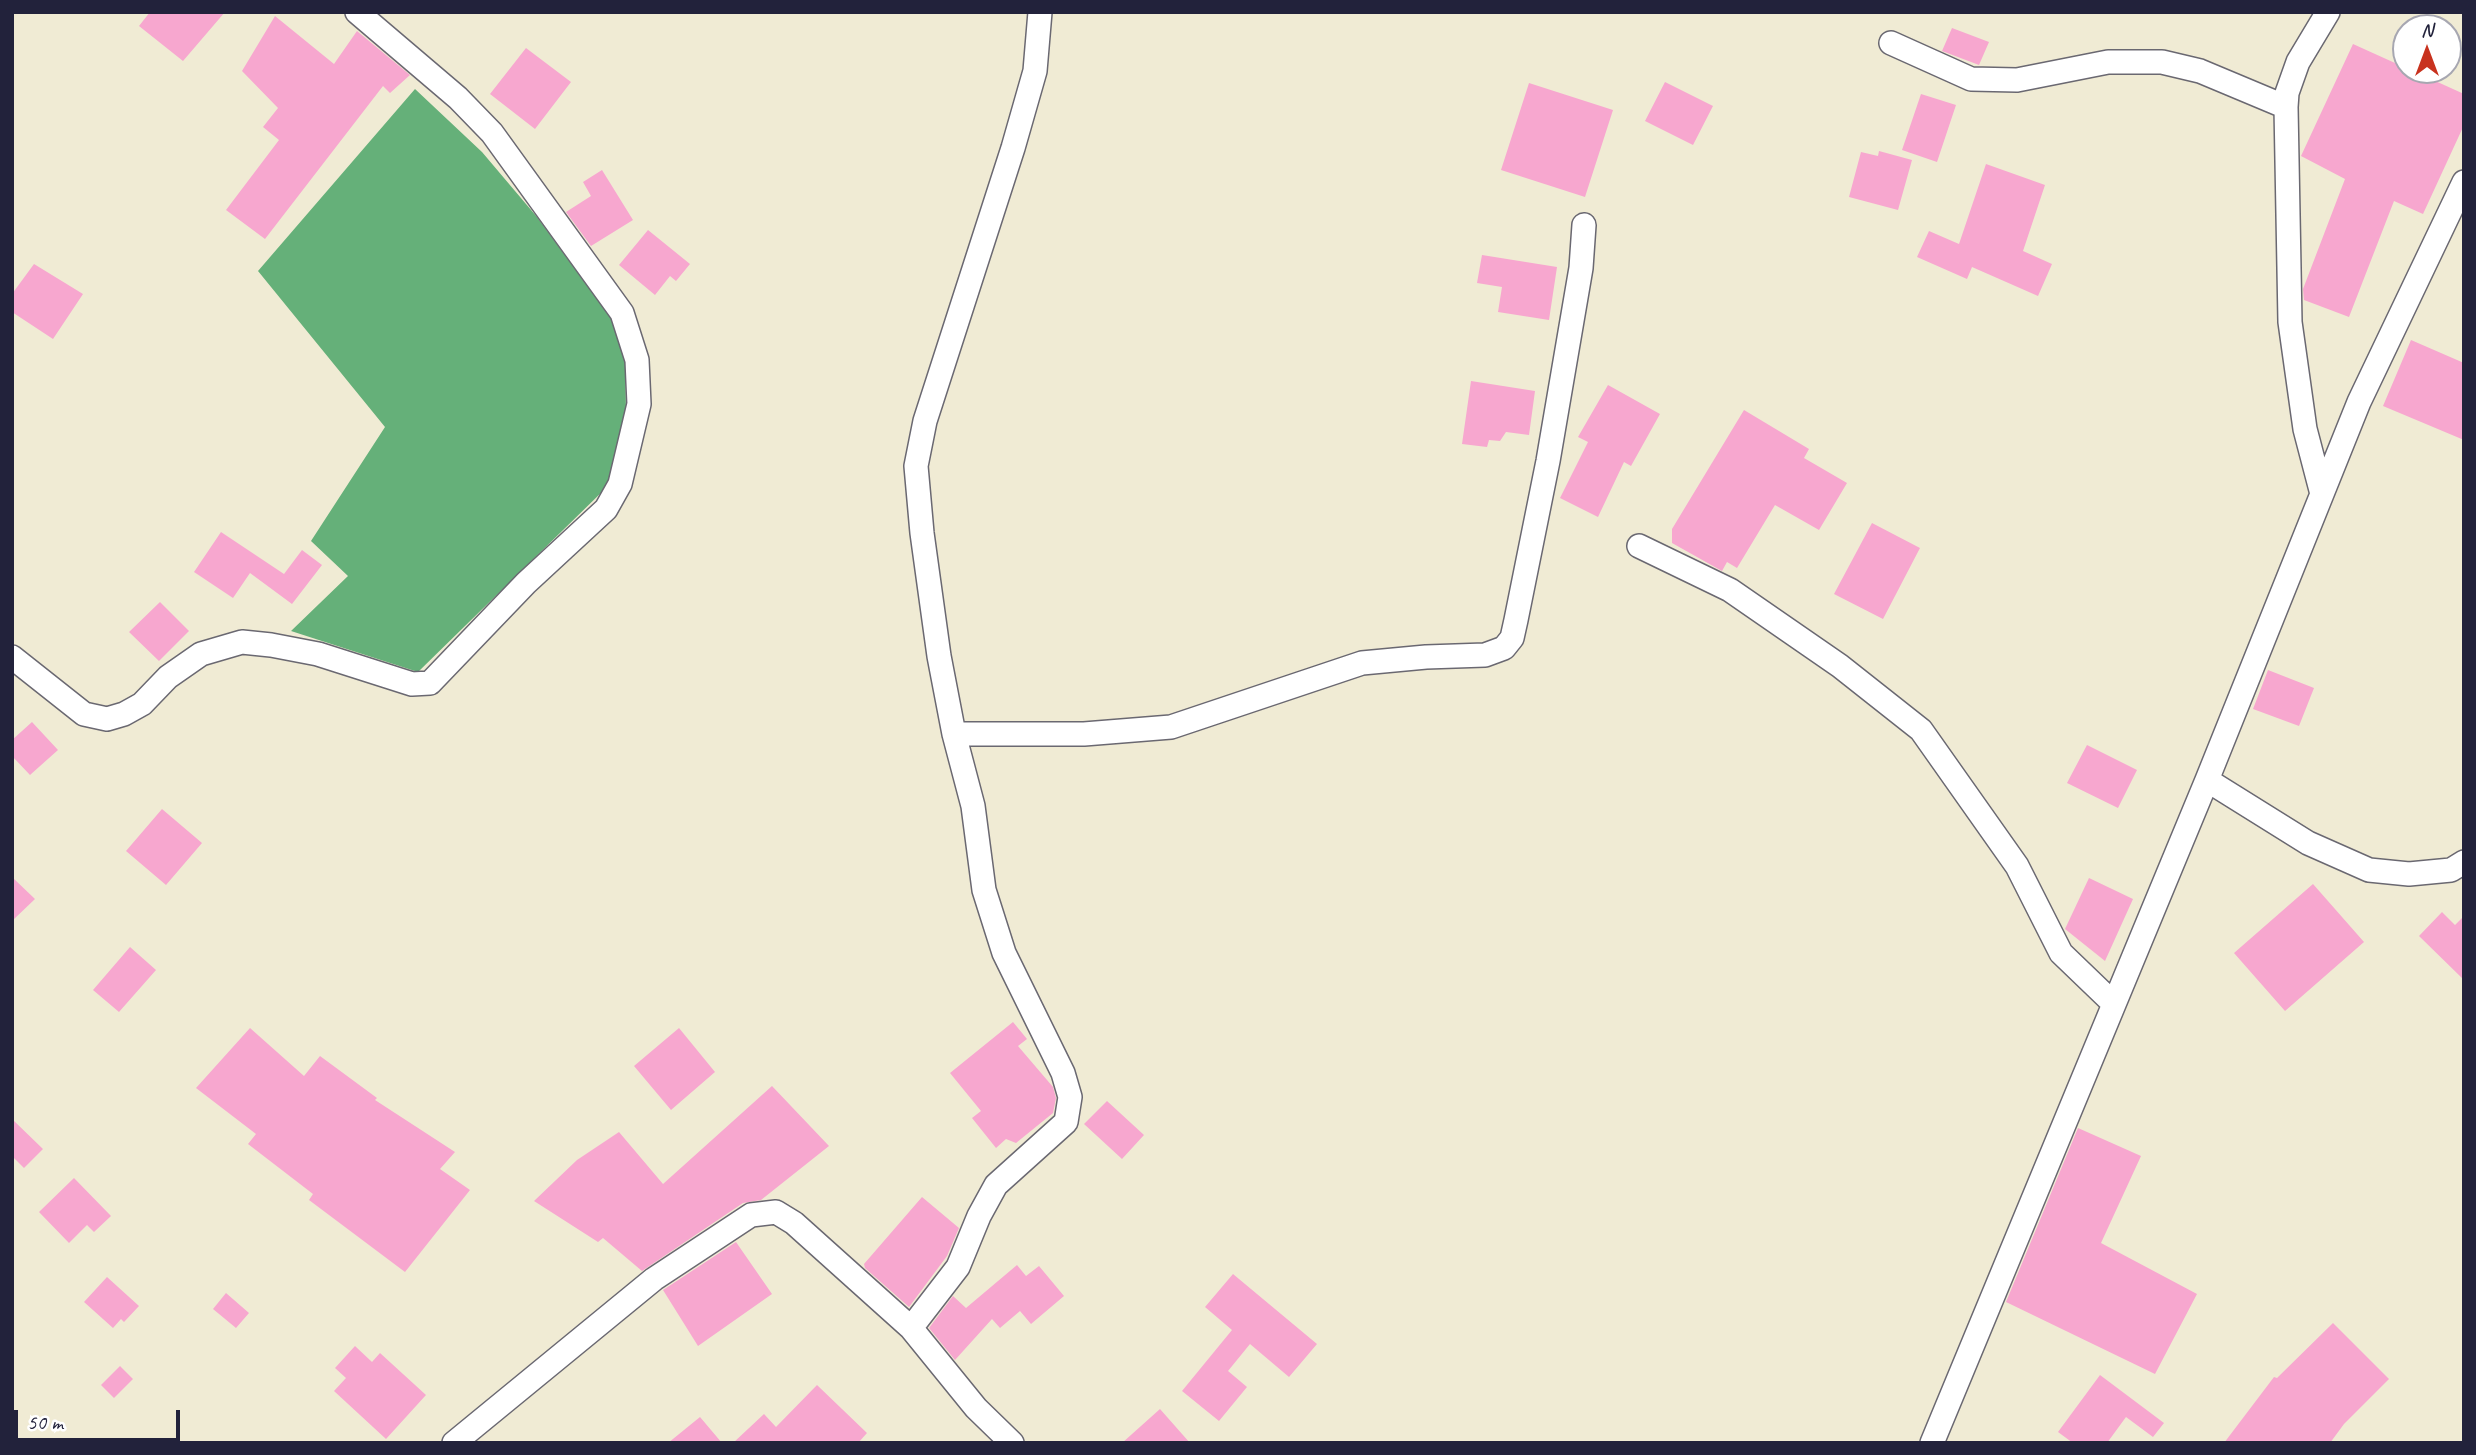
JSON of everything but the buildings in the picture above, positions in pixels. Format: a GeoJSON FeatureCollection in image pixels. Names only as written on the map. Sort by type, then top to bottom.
{"type":"FeatureCollection","features":[{"type":"Feature","properties":{"kind":"street"},"geometry":{"type":"LineString","coordinates":[[13,659],[84,715],[107,719],[124,715],[142,704],[168,677],[201,654],[242,642],[318,654],[412,684],[430,683],[526,583],[606,509],[620,484],[639,404],[637,360],[622,313],[492,133],[458,98],[357,12]]}},
{"type":"Feature","properties":{"kind":"street"},"geometry":{"type":"LineString","coordinates":[[911,1328],[958,1267],[979,1216],[996,1185],[1066,1122],[1070,1097],[1063,1073],[1004,953],[984,890],[973,806],[954,734],[939,656],[916,466],[925,421],[1035,71],[1040,12]]}},
{"type":"Feature","properties":{"kind":"street"},"geometry":{"type":"LineString","coordinates":[[2322,494],[2305,429],[2290,322],[2286,107],[2287,93],[2298,62],[2328,12]]}},
{"type":"Feature","properties":{"kind":"street"},"geometry":{"type":"LineString","coordinates":[[1891,43],[1971,79],[2017,80],[2108,62],[2162,62],[2200,71],[2286,107]]}},
{"type":"Feature","properties":{"kind":"street"},"geometry":{"type":"LineString","coordinates":[[1932,1443],[2207,780],[2359,402],[2464,182]]}},
{"type":"Feature","properties":{"kind":"street"},"geometry":{"type":"LineString","coordinates":[[954,734],[1084,734],[1171,727],[1362,663],[1485,655],[1504,648],[1512,638],[1548,461],[1581,268],[1584,225]]}},
{"type":"Feature","properties":{"kind":"street"},"geometry":{"type":"LineString","coordinates":[[1639,546],[1730,590],[1840,666],[1921,730],[2017,866],[2061,953],[2113,1003]]}},
{"type":"Feature","properties":{"kind":"street"},"geometry":{"type":"LineString","coordinates":[[2207,780],[2308,843],[2369,870],[2409,874],[2451,870],[2464,862]]}},
{"type":"Feature","properties":{"kind":"street"},"geometry":{"type":"LineString","coordinates":[[454,1443],[654,1279],[751,1215],[776,1212],[794,1223],[911,1328],[975,1408],[1012,1443]]}},
{"type":"Feature","properties":{"kind":"green space"},"geometry":{"type":"Polygon","coordinates":[[[415,89],[482,152],[537,217],[613,321],[625,354],[626,409],[607,487],[418,672],[291,631],[348,576],[311,541],[385,427],[258,271],[415,89]]]}}]}
